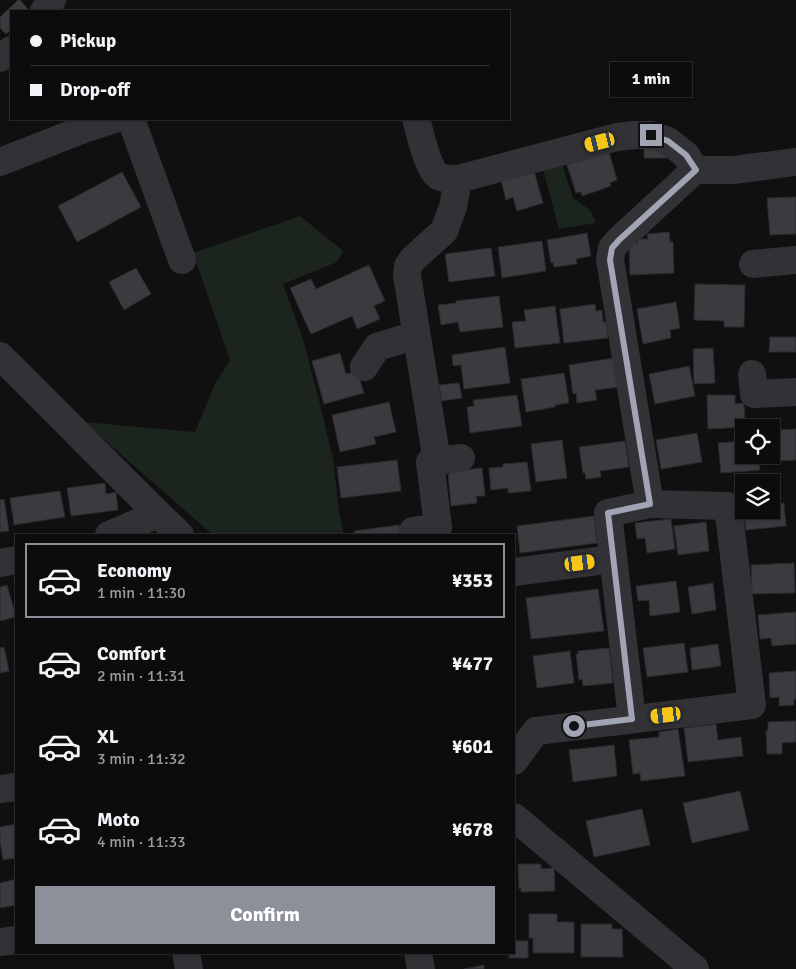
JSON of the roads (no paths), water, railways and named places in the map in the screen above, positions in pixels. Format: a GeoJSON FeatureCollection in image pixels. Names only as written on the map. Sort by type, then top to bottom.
{"type":"FeatureCollection","features":[{"type":"Feature","properties":{"kind":"street"},"geometry":{"type":"LineString","coordinates":[[0,162],[84,128],[112,120]]}},
{"type":"Feature","properties":{"kind":"street"},"geometry":{"type":"LineString","coordinates":[[131,120],[182,260]]}},
{"type":"Feature","properties":{"kind":"street"},"geometry":{"type":"LineString","coordinates":[[416,120],[430,164],[438,175],[448,179],[458,179],[617,137],[634,135],[651,135],[668,141],[686,155],[696,170]]}},
{"type":"Feature","properties":{"kind":"street"},"geometry":{"type":"LineString","coordinates":[[650,504],[610,260],[612,248],[696,170],[733,170],[796,162]]}},
{"type":"Feature","properties":{"kind":"street"},"geometry":{"type":"LineString","coordinates":[[413,534],[413,531],[438,527],[430,462],[449,459],[416,335],[407,275],[408,266],[413,259],[444,231],[458,179]]}},
{"type":"Feature","properties":{"kind":"street"},"geometry":{"type":"LineString","coordinates":[[752,264],[796,260]]}},
{"type":"Feature","properties":{"kind":"street"},"geometry":{"type":"LineString","coordinates":[[364,367],[377,347],[416,335]]}},
{"type":"Feature","properties":{"kind":"street"},"geometry":{"type":"LineString","coordinates":[[0,356],[179,534]]}},
{"type":"Feature","properties":{"kind":"street"},"geometry":{"type":"LineString","coordinates":[[752,374],[754,394],[796,392]]}},
{"type":"Feature","properties":{"kind":"street"},"geometry":{"type":"LineString","coordinates":[[515,759],[536,731],[752,705],[728,506],[650,504],[608,513],[632,719]]}},
{"type":"Feature","properties":{"kind":"street"},"geometry":{"type":"LineString","coordinates":[[111,534],[158,514]]}},
{"type":"Feature","properties":{"kind":"street"},"geometry":{"type":"LineString","coordinates":[[515,572],[613,558]]}},
{"type":"Feature","properties":{"kind":"street"},"geometry":{"type":"LineString","coordinates":[[0,563],[15,560]]}},
{"type":"Feature","properties":{"kind":"street"},"geometry":{"type":"LineString","coordinates":[[0,789],[15,787]]}},
{"type":"Feature","properties":{"kind":"street"},"geometry":{"type":"LineString","coordinates":[[515,818],[695,969]]}},
{"type":"Feature","properties":{"kind":"street"},"geometry":{"type":"LineString","coordinates":[[0,942],[15,940]]}},
{"type":"Feature","properties":{"kind":"street"},"geometry":{"type":"LineString","coordinates":[[186,954],[189,969]]}},
{"type":"Feature","properties":{"kind":"street"},"geometry":{"type":"LineString","coordinates":[[418,954],[421,969]]}}]}
